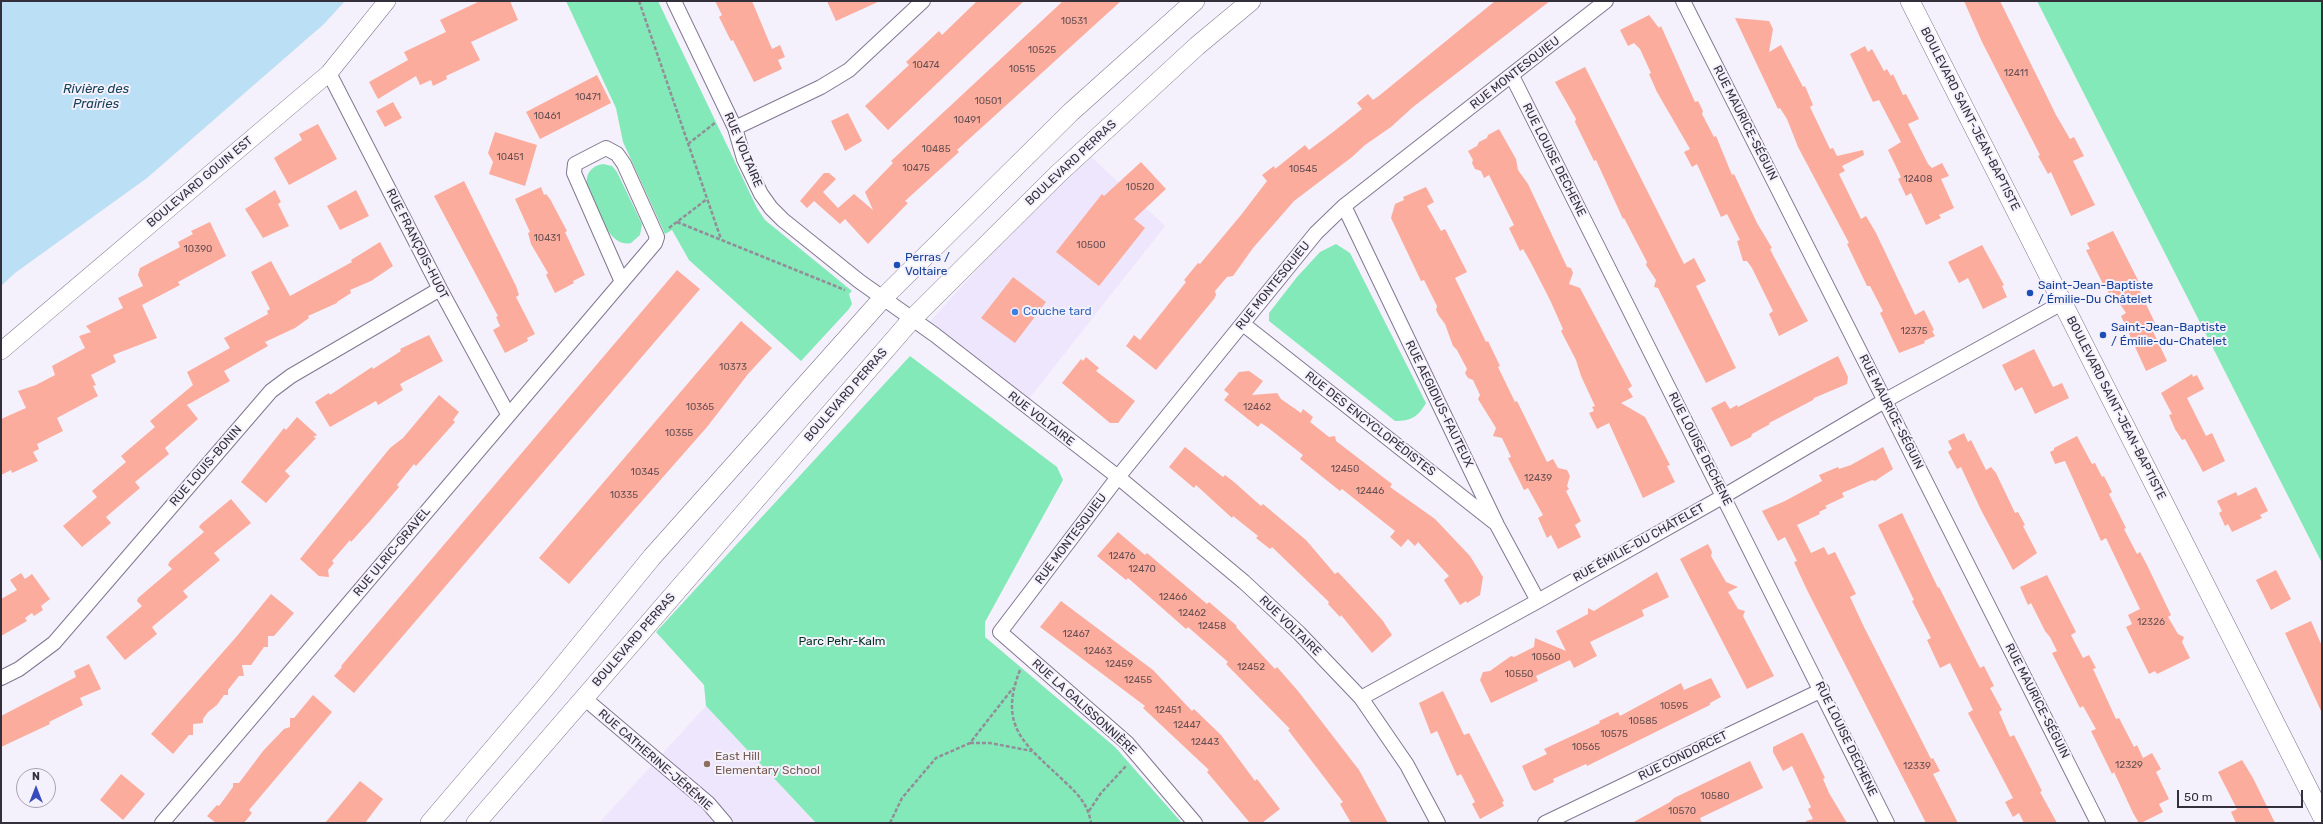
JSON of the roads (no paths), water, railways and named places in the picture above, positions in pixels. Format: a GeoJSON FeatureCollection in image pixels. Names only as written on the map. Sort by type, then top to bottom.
{"type":"FeatureCollection","features":[{"type":"Feature","properties":{"kind":"main road"},"geometry":{"type":"LineString","coordinates":[[430,823],[652,557],[883,298],[1071,112],[1195,1]]}},
{"type":"Feature","properties":{"kind":"main road","name":"BOULEVARD PERRAS"},"geometry":{"type":"LineString","coordinates":[[476,823],[912,319],[1059,173],[1197,46],[1251,1]]}},
{"type":"Feature","properties":{"kind":"main road","name":"BOULEVARD SAINT-JEAN-BAPTISTE"},"geometry":{"type":"LineString","coordinates":[[1910,1],[2322,816]]}},
{"type":"Feature","properties":{"kind":"street","name":"BOULEVARD GOUIN EST"},"geometry":{"type":"LineString","coordinates":[[1,351],[329,73],[387,1]]}},
{"type":"Feature","properties":{"kind":"street","name":"RUE VOLTAIRE"},"geometry":{"type":"LineString","coordinates":[[674,1],[735,128],[744,159],[771,208],[783,220],[883,298],[1118,477],[1244,582],[1299,633],[1361,698],[1407,765],[1438,823]]}},
{"type":"Feature","properties":{"kind":"street"},"geometry":{"type":"LineString","coordinates":[[735,128],[821,87],[849,70],[923,1]]}},
{"type":"Feature","properties":{"kind":"street","name":"RUE MONTESQUIEU"},"geometry":{"type":"LineString","coordinates":[[1000,632],[1118,477],[1316,233],[1344,206],[1606,1]]}},
{"type":"Feature","properties":{"kind":"street","name":"RUE MAURICE-SÉGUIN"},"geometry":{"type":"LineString","coordinates":[[1683,1],[1886,400],[2098,823]]}},
{"type":"Feature","properties":{"kind":"street","name":"RUE FRANÇOIS-HUOT"},"geometry":{"type":"LineString","coordinates":[[329,73],[440,289],[508,414]]}},
{"type":"Feature","properties":{"kind":"street","name":"RUE LOUISE DECHENE"},"geometry":{"type":"LineString","coordinates":[[1512,76],[1822,690],[1887,823]]}},
{"type":"Feature","properties":{"kind":"street","name":"RUE ULRIC-GRAVEL"},"geometry":{"type":"LineString","coordinates":[[162,823],[508,414],[622,282],[655,243],[657,237],[624,164],[617,154],[606,148],[576,164],[574,173],[578,186],[622,282]]}},
{"type":"Feature","properties":{"kind":"street","name":"RUE AEGIDIUS-FAUTEUX"},"geometry":{"type":"LineString","coordinates":[[1344,206],[1497,524],[1538,601]]}},
{"type":"Feature","properties":{"kind":"street","name":"RUE LOUIS-BONIN"},"geometry":{"type":"LineString","coordinates":[[1,678],[19,669],[54,643],[272,391],[291,376],[440,289]]}},
{"type":"Feature","properties":{"kind":"street","name":"RUE ÉMILIE-DU CHÂTELET"},"geometry":{"type":"LineString","coordinates":[[1361,698],[1538,601],[1724,496],[1886,400],[2062,303]]}},
{"type":"Feature","properties":{"kind":"street","name":"RUE DES ENCYCLOPÉDISTES"},"geometry":{"type":"LineString","coordinates":[[1243,324],[1497,524]]}},
{"type":"Feature","properties":{"kind":"street","name":"RUE LA GALISSONNIÈRE"},"geometry":{"type":"LineString","coordinates":[[1000,632],[1127,743],[1195,823]]}},
{"type":"Feature","properties":{"kind":"street","name":"RUE CONDORCET"},"geometry":{"type":"LineString","coordinates":[[1545,823],[1822,690]]}},
{"type":"Feature","properties":{"kind":"street","name":"RUE CATHERINE-JÉRÉMIE"},"geometry":{"type":"LineString","coordinates":[[584,698],[708,803],[725,823]]}},
{"type":"Feature","properties":{"kind":"water","name":"Rivière des Prairies"},"geometry":{"type":"Polygon","coordinates":[[[1,1],[345,1],[324,24],[147,178],[15,273],[1,286],[1,1]]]}},
{"type":"Feature","properties":{"kind":"place","name":"Perras / Voltaire"},"geometry":{"type":"Point","coordinates":[897,265]}},
{"type":"Feature","properties":{"kind":"place","name":"Saint-Jean-Baptiste / Émilie-Du Châtelet"},"geometry":{"type":"Point","coordinates":[2030,293]}},
{"type":"Feature","properties":{"kind":"place","name":"Couche tard"},"geometry":{"type":"Point","coordinates":[1015,312]}},
{"type":"Feature","properties":{"kind":"place","name":"Saint-Jean-Baptiste / Émilie-du-Chatelet"},"geometry":{"type":"Point","coordinates":[2103,335]}},
{"type":"Feature","properties":{"kind":"place","name":"East Hill Elementary School"},"geometry":{"type":"Point","coordinates":[707,764]}},
{"type":"Feature","properties":{"kind":"park label","name":"Parc Pehr-Kalm"},"geometry":{"type":"Point","coordinates":[842,642]}}]}
